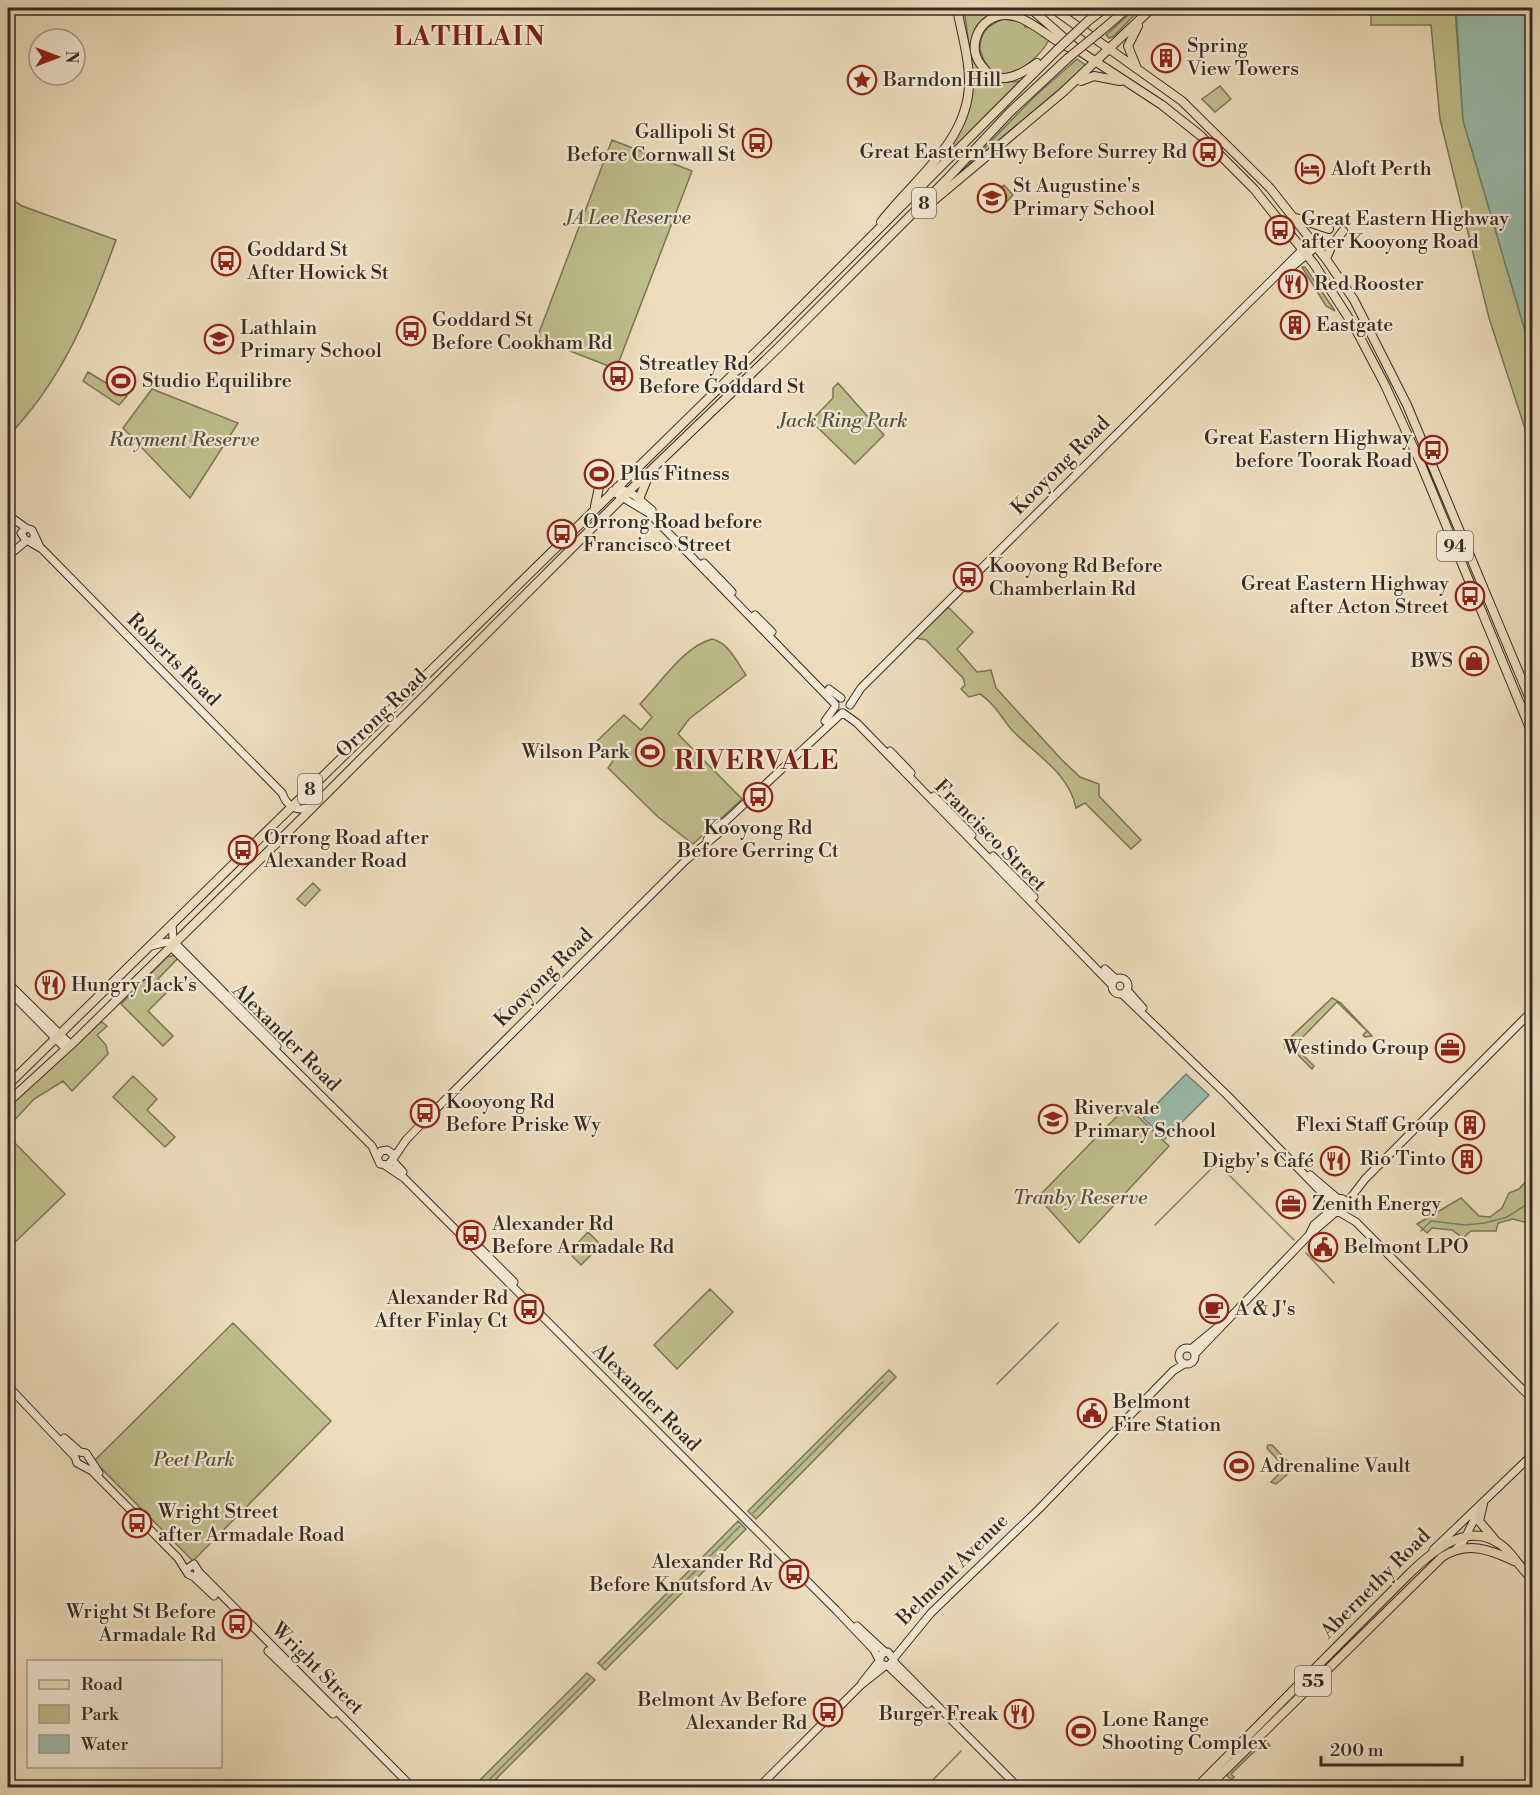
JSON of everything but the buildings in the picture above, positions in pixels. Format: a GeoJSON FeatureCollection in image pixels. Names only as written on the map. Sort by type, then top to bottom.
{"type":"FeatureCollection","features":[{"type":"Feature","properties":{"kind":"highway"},"geometry":{"type":"LineString","coordinates":[[862,246],[948,144],[963,114],[969,84],[957,8]]}},
{"type":"Feature","properties":{"kind":"highway","name":"94"},"geometry":{"type":"LineString","coordinates":[[1030,8],[1077,50],[1180,118],[1254,189],[1304,251],[1345,311],[1385,385],[1420,462],[1533,734]]}},
{"type":"Feature","properties":{"kind":"highway","name":"94"},"geometry":{"type":"LineString","coordinates":[[1052,8],[1182,101],[1222,138],[1295,218],[1326,259],[1354,300],[1407,405],[1533,704]]}},
{"type":"Feature","properties":{"kind":"highway","name":"8"},"geometry":{"type":"LineString","coordinates":[[862,246],[940,170],[1054,52],[1104,8]]}},
{"type":"Feature","properties":{"kind":"highway","name":"8"},"geometry":{"type":"LineString","coordinates":[[881,247],[1011,112],[1068,58],[1128,8]]}},
{"type":"Feature","properties":{"kind":"highway"},"geometry":{"type":"LineString","coordinates":[[881,247],[1062,93],[1150,9]]}},
{"type":"Feature","properties":{"kind":"highway"},"geometry":{"type":"LineString","coordinates":[[1137,67],[1128,46],[1134,32],[1150,9]]}},
{"type":"Feature","properties":{"kind":"highway"},"geometry":{"type":"LineString","coordinates":[[1054,52],[1017,77],[1000,78],[991,75],[976,58],[976,36],[982,25],[991,19],[1009,15],[1028,22],[1067,48],[1077,50]]}},
{"type":"Feature","properties":{"kind":"highway"},"geometry":{"type":"LineString","coordinates":[[1062,93],[1094,76],[1126,83]]}},
{"type":"Feature","properties":{"kind":"highway"},"geometry":{"type":"LineString","coordinates":[[1295,218],[1329,229]]}},
{"type":"Feature","properties":{"kind":"highway"},"geometry":{"type":"LineString","coordinates":[[1326,259],[1331,247],[1343,231]]}},
{"type":"Feature","properties":{"kind":"highway","name":"Orrong Road"},"geometry":{"type":"LineString","coordinates":[[8,1085],[862,246]]}},
{"type":"Feature","properties":{"kind":"highway","name":"Orrong Road"},"geometry":{"type":"LineString","coordinates":[[8,1102],[69,1047],[542,580],[625,494],[881,247]]}},
{"type":"Feature","properties":{"kind":"highway"},"geometry":{"type":"LineString","coordinates":[[639,499],[651,469]]}},
{"type":"Feature","properties":{"kind":"highway"},"geometry":{"type":"LineString","coordinates":[[594,509],[598,487]]}},
{"type":"Feature","properties":{"kind":"main road"},"geometry":{"type":"LineString","coordinates":[[1482,1506],[1479,1521],[1501,1546]]}},
{"type":"Feature","properties":{"kind":"main road"},"geometry":{"type":"LineString","coordinates":[[1466,1537],[1483,1538],[1501,1546]]}},
{"type":"Feature","properties":{"kind":"main road","name":"55"},"geometry":{"type":"LineString","coordinates":[[1433,1550],[1449,1541],[1466,1537]]}},
{"type":"Feature","properties":{"kind":"main road","name":"55"},"geometry":{"type":"LineString","coordinates":[[1501,1546],[1533,1579]]}},
{"type":"Feature","properties":{"kind":"main road","name":"55"},"geometry":{"type":"LineString","coordinates":[[1454,1551],[1484,1548],[1515,1562]]}},
{"type":"Feature","properties":{"kind":"main road","name":"Abernethy Road"},"geometry":{"type":"LineString","coordinates":[[1196,1788],[1433,1550]]}},
{"type":"Feature","properties":{"kind":"main road","name":"Abernethy Road"},"geometry":{"type":"LineString","coordinates":[[1207,1788],[1420,1575],[1442,1557],[1454,1551]]}},
{"type":"Feature","properties":{"kind":"street","name":"Kooyong Road"},"geometry":{"type":"LineString","coordinates":[[750,798],[754,790],[827,719],[839,702],[861,688],[1314,243]]}},
{"type":"Feature","properties":{"kind":"street"},"geometry":{"type":"LineString","coordinates":[[615,489],[639,499],[839,702]]}},
{"type":"Feature","properties":{"kind":"street"},"geometry":{"type":"LineString","coordinates":[[625,494],[650,514],[839,702]]}},
{"type":"Feature","properties":{"kind":"street","name":"Roberts Road"},"geometry":{"type":"LineString","coordinates":[[8,515],[26,537],[42,549],[294,805]]}},
{"type":"Feature","properties":{"kind":"street"},"geometry":{"type":"LineString","coordinates":[[8,556],[26,537]]}},
{"type":"Feature","properties":{"kind":"street","name":"Kooyong Road"},"geometry":{"type":"LineString","coordinates":[[393,1160],[406,1140],[706,841],[719,833],[726,821],[850,706],[861,688]]}},
{"type":"Feature","properties":{"kind":"street","name":"Francisco Street"},"geometry":{"type":"LineString","coordinates":[[839,702],[850,706],[1114,982]]}},
{"type":"Feature","properties":{"kind":"street","name":"Francisco Street"},"geometry":{"type":"LineString","coordinates":[[839,702],[843,713],[857,723],[1114,982]]}},
{"type":"Feature","properties":{"kind":"street"},"geometry":{"type":"LineString","coordinates":[[294,805],[303,809],[314,805]]}},
{"type":"Feature","properties":{"kind":"street"},"geometry":{"type":"LineString","coordinates":[[151,946],[166,942],[173,944],[172,925]]}},
{"type":"Feature","properties":{"kind":"street","name":"Alexander Road"},"geometry":{"type":"LineString","coordinates":[[173,944],[383,1152],[379,1162],[404,1178],[836,1610],[1019,1788]]}},
{"type":"Feature","properties":{"kind":"street"},"geometry":{"type":"LineString","coordinates":[[1124,992],[1126,982],[1114,982],[1113,992],[1124,992],[1533,1399]]}},
{"type":"Feature","properties":{"kind":"street"},"geometry":{"type":"LineString","coordinates":[[8,983],[69,1047]]}},
{"type":"Feature","properties":{"kind":"street"},"geometry":{"type":"LineString","coordinates":[[8,990],[59,1037]]}},
{"type":"Feature","properties":{"kind":"street"},"geometry":{"type":"LineString","coordinates":[[1193,1352],[1182,1350],[1182,1361],[1192,1362],[1193,1352],[1533,1011]]}},
{"type":"Feature","properties":{"kind":"street","name":"Kooyong Road"},"geometry":{"type":"LineString","coordinates":[[383,1152],[406,1140]]}},
{"type":"Feature","properties":{"kind":"street"},"geometry":{"type":"LineString","coordinates":[[383,1152],[393,1160],[386,1166]]}},
{"type":"Feature","properties":{"kind":"street","name":"Alexander Road"},"geometry":{"type":"LineString","coordinates":[[393,1160],[1013,1788]]}},
{"type":"Feature","properties":{"kind":"street","name":"Belmont Avenue"},"geometry":{"type":"LineString","coordinates":[[758,1788],[1039,1509],[1182,1361]]}},
{"type":"Feature","properties":{"kind":"street"},"geometry":{"type":"LineString","coordinates":[[8,1380],[78,1454],[77,1463],[86,1462]]}},
{"type":"Feature","properties":{"kind":"street"},"geometry":{"type":"LineString","coordinates":[[8,1386],[78,1454]]}},
{"type":"Feature","properties":{"kind":"street"},"geometry":{"type":"LineString","coordinates":[[78,1454],[86,1453],[86,1462],[92,1471],[189,1566],[188,1574],[196,1574]]}},
{"type":"Feature","properties":{"kind":"street","name":"Abernethy Road"},"geometry":{"type":"LineString","coordinates":[[1433,1550],[1465,1518],[1482,1506],[1533,1455]]}},
{"type":"Feature","properties":{"kind":"street","name":"Abernethy Road"},"geometry":{"type":"LineString","coordinates":[[1454,1551],[1466,1537],[1482,1506]]}},
{"type":"Feature","properties":{"kind":"street","name":"Wright Street"},"geometry":{"type":"LineString","coordinates":[[196,1574],[408,1788]]}},
{"type":"Feature","properties":{"kind":"street","name":"Wright Street"},"geometry":{"type":"LineString","coordinates":[[196,1574],[413,1788]]}},
{"type":"Feature","properties":{"kind":"green space"},"geometry":{"type":"Polygon","coordinates":[[[964,8],[1022,8],[1026,10],[1026,15],[1014,12],[984,20],[974,59],[1007,82],[1020,81],[928,174],[952,140],[972,69],[964,8]]]}},
{"type":"Feature","properties":{"kind":"green space"},"geometry":{"type":"Polygon","coordinates":[[[1136,8],[1141,8],[1114,36],[1109,38],[1106,35],[1136,8]]]}},
{"type":"Feature","properties":{"kind":"green space"},"geometry":{"type":"Polygon","coordinates":[[[1371,8],[1455,8],[1463,120],[1531,351],[1532,450],[1489,318],[1440,119],[1431,25],[1371,25],[1371,8]]]}},
{"type":"Feature","properties":{"kind":"green space"},"geometry":{"type":"Polygon","coordinates":[[[1003,19],[1023,22],[1025,27],[1033,28],[1049,40],[1042,50],[1023,67],[1003,74],[993,71],[986,63],[980,49],[981,38],[986,30],[1003,19]]]}},
{"type":"Feature","properties":{"kind":"green space"},"geometry":{"type":"Polygon","coordinates":[[[1077,59],[1087,66],[961,172],[1034,97],[1077,59]]]}},
{"type":"Feature","properties":{"kind":"green space"},"geometry":{"type":"Polygon","coordinates":[[[1220,86],[1231,99],[1215,112],[1202,99],[1220,86]]]}},
{"type":"Feature","properties":{"kind":"green space","name":"JA Lee Reserve"},"geometry":{"type":"Polygon","coordinates":[[[612,140],[692,171],[616,369],[537,338],[612,140]]]}},
{"type":"Feature","properties":{"kind":"green space"},"geometry":{"type":"Polygon","coordinates":[[[1004,185],[1013,195],[999,210],[989,200],[1004,185]]]}},
{"type":"Feature","properties":{"kind":"green space"},"geometry":{"type":"Polygon","coordinates":[[[8,197],[22,206],[116,240],[85,319],[59,369],[27,415],[8,436],[8,197]]]}},
{"type":"Feature","properties":{"kind":"green space"},"geometry":{"type":"Polygon","coordinates":[[[1302,267],[1305,267],[1335,311],[1326,306],[1302,267]]]}},
{"type":"Feature","properties":{"kind":"green space"},"geometry":{"type":"Polygon","coordinates":[[[88,372],[127,396],[119,405],[83,381],[88,372]]]}},
{"type":"Feature","properties":{"kind":"green space","name":"Jack Ring Park"},"geometry":{"type":"Polygon","coordinates":[[[838,383],[884,435],[855,464],[811,421],[833,398],[833,388],[838,383]]]}},
{"type":"Feature","properties":{"kind":"green space","name":"Rayment Reserve"},"geometry":{"type":"Polygon","coordinates":[[[152,389],[238,423],[190,498],[123,428],[152,389]]]}},
{"type":"Feature","properties":{"kind":"green space"},"geometry":{"type":"Polygon","coordinates":[[[948,607],[973,632],[957,649],[977,672],[991,670],[996,688],[1062,760],[1080,777],[1099,784],[1099,796],[1141,840],[1131,849],[1085,803],[1076,808],[1066,784],[1050,764],[1011,729],[985,698],[980,694],[969,697],[961,689],[965,685],[963,678],[926,640],[916,638],[948,607]]]}},
{"type":"Feature","properties":{"kind":"green space"},"geometry":{"type":"Polygon","coordinates":[[[712,639],[728,648],[746,675],[689,719],[678,734],[742,799],[693,844],[658,817],[608,768],[613,761],[596,742],[624,715],[641,730],[652,717],[640,704],[682,658],[701,643],[712,639]]]}},
{"type":"Feature","properties":{"kind":"green space"},"geometry":{"type":"Polygon","coordinates":[[[313,883],[320,890],[305,906],[297,899],[313,883]]]}},
{"type":"Feature","properties":{"kind":"green space"},"geometry":{"type":"Polygon","coordinates":[[[175,955],[178,958],[158,979],[169,990],[148,1011],[173,1036],[163,1046],[121,1004],[167,957],[175,955]]]}},
{"type":"Feature","properties":{"kind":"green space"},"geometry":{"type":"Polygon","coordinates":[[[1332,998],[1341,1003],[1372,1036],[1365,1037],[1363,1035],[1367,1031],[1337,1002],[1294,1046],[1314,1066],[1312,1069],[1289,1046],[1285,1048],[1284,1044],[1290,1043],[1292,1036],[1332,998]]]}},
{"type":"Feature","properties":{"kind":"green space"},"geometry":{"type":"Polygon","coordinates":[[[102,1022],[107,1026],[97,1035],[106,1045],[108,1054],[72,1091],[63,1081],[34,1099],[8,1127],[8,1106],[98,1023],[102,1022]]]}},
{"type":"Feature","properties":{"kind":"green space"},"geometry":{"type":"Polygon","coordinates":[[[133,1076],[157,1099],[147,1110],[175,1137],[165,1147],[113,1097],[133,1076]]]}},
{"type":"Feature","properties":{"kind":"green space","name":"Tranby Reserve"},"geometry":{"type":"Polygon","coordinates":[[[1127,1106],[1169,1146],[1079,1243],[1038,1197],[1127,1106]]]}},
{"type":"Feature","properties":{"kind":"green space"},"geometry":{"type":"Polygon","coordinates":[[[8,1136],[65,1194],[8,1249],[8,1136]]]}},
{"type":"Feature","properties":{"kind":"green space"},"geometry":{"type":"Polygon","coordinates":[[[1532,1175],[1532,1224],[1513,1219],[1498,1223],[1496,1231],[1471,1231],[1463,1238],[1452,1230],[1432,1228],[1427,1233],[1417,1224],[1461,1198],[1479,1216],[1490,1217],[1502,1208],[1509,1193],[1519,1189],[1532,1175]]]}},
{"type":"Feature","properties":{"kind":"green space"},"geometry":{"type":"Polygon","coordinates":[[[588,1232],[601,1245],[581,1265],[572,1256],[571,1250],[588,1232]]]}},
{"type":"Feature","properties":{"kind":"green space"},"geometry":{"type":"Polygon","coordinates":[[[710,1289],[733,1312],[677,1369],[654,1345],[710,1289]]]}},
{"type":"Feature","properties":{"kind":"green space","name":"Peet Park"},"geometry":{"type":"Polygon","coordinates":[[[233,1323],[331,1421],[193,1561],[94,1461],[233,1323]]]}},
{"type":"Feature","properties":{"kind":"green space"},"geometry":{"type":"Polygon","coordinates":[[[889,1370],[896,1377],[756,1519],[748,1511],[889,1370]]]}},
{"type":"Feature","properties":{"kind":"green space"},"geometry":{"type":"Polygon","coordinates":[[[1268,1445],[1272,1445],[1291,1465],[1290,1472],[1276,1484],[1271,1482],[1285,1468],[1267,1448],[1268,1445]]]}},
{"type":"Feature","properties":{"kind":"green space"},"geometry":{"type":"Polygon","coordinates":[[[738,1521],[746,1529],[605,1670],[598,1663],[738,1521]]]}},
{"type":"Feature","properties":{"kind":"green space"},"geometry":{"type":"Polygon","coordinates":[[[587,1673],[595,1680],[488,1787],[473,1787],[587,1673]]]}},
{"type":"Feature","properties":{"kind":"green space"},"geometry":{"type":"Polygon","coordinates":[[[1261,1739],[1266,1740],[1270,1746],[1262,1749],[1259,1747],[1231,1774],[1234,1777],[1231,1780],[1226,1774],[1261,1739]]]}},
{"type":"Feature","properties":{"kind":"water"},"geometry":{"type":"Polygon","coordinates":[[[1456,8],[1532,8],[1532,410],[1530,404],[1531,351],[1463,120],[1456,8]]]}},
{"type":"Feature","properties":{"kind":"water"},"geometry":{"type":"Polygon","coordinates":[[[1186,1074],[1209,1095],[1165,1139],[1143,1118],[1186,1074]]]}},
{"type":"Feature","properties":{"kind":"waterway"},"geometry":{"type":"LineString","coordinates":[[1155,1225],[1212,1168],[1220,1166],[1294,1240]]}},
{"type":"Feature","properties":{"kind":"waterway"},"geometry":{"type":"LineString","coordinates":[[1421,1231],[1431,1221],[1465,1225],[1485,1223],[1507,1217],[1532,1201]]}},
{"type":"Feature","properties":{"kind":"waterway"},"geometry":{"type":"LineString","coordinates":[[1306,1253],[1334,1283]]}},
{"type":"Feature","properties":{"kind":"waterway"},"geometry":{"type":"LineString","coordinates":[[997,1384],[1058,1323]]}},
{"type":"Feature","properties":{"kind":"waterway"},"geometry":{"type":"LineString","coordinates":[[753,1513],[883,1382]]}},
{"type":"Feature","properties":{"kind":"waterway"},"geometry":{"type":"LineString","coordinates":[[602,1665],[740,1526]]}},
{"type":"Feature","properties":{"kind":"waterway"},"geometry":{"type":"LineString","coordinates":[[481,1788],[590,1678]]}},
{"type":"Feature","properties":{"kind":"waterway"},"geometry":{"type":"LineString","coordinates":[[925,1788],[961,1751]]}},
{"type":"Feature","properties":{"kind":"place","name":"Spring View Towers"},"geometry":{"type":"Point","coordinates":[1166,58]}},
{"type":"Feature","properties":{"kind":"place","name":"Barndon Hill"},"geometry":{"type":"Point","coordinates":[862,80]}},
{"type":"Feature","properties":{"kind":"place","name":"Gallipoli St Before Cornwall St"},"geometry":{"type":"Point","coordinates":[757,143]}},
{"type":"Feature","properties":{"kind":"place","name":"Great Eastern Hwy Before Surrey Rd"},"geometry":{"type":"Point","coordinates":[1208,152]}},
{"type":"Feature","properties":{"kind":"place","name":"Aloft Perth"},"geometry":{"type":"Point","coordinates":[1310,169]}},
{"type":"Feature","properties":{"kind":"place","name":"St Augustine's Primary School"},"geometry":{"type":"Point","coordinates":[992,198]}},
{"type":"Feature","properties":{"kind":"place","name":"Great Eastern Highway after Kooyong Road"},"geometry":{"type":"Point","coordinates":[1280,230]}},
{"type":"Feature","properties":{"kind":"place","name":"Goddard St After Howick St"},"geometry":{"type":"Point","coordinates":[226,261]}},
{"type":"Feature","properties":{"kind":"place","name":"Red Rooster"},"geometry":{"type":"Point","coordinates":[1293,284]}},
{"type":"Feature","properties":{"kind":"place","name":"Eastgate"},"geometry":{"type":"Point","coordinates":[1295,325]}},
{"type":"Feature","properties":{"kind":"place","name":"Goddard St Before Cookham Rd"},"geometry":{"type":"Point","coordinates":[411,331]}},
{"type":"Feature","properties":{"kind":"place","name":"Lathlain Primary School"},"geometry":{"type":"Point","coordinates":[219,339]}},
{"type":"Feature","properties":{"kind":"place","name":"Streatley Rd Before Goddard St"},"geometry":{"type":"Point","coordinates":[618,376]}},
{"type":"Feature","properties":{"kind":"place","name":"Studio Equilibre"},"geometry":{"type":"Point","coordinates":[121,381]}},
{"type":"Feature","properties":{"kind":"place","name":"Great Eastern Highway before Toorak Road"},"geometry":{"type":"Point","coordinates":[1433,450]}},
{"type":"Feature","properties":{"kind":"place","name":"Plus Fitness"},"geometry":{"type":"Point","coordinates":[599,474]}},
{"type":"Feature","properties":{"kind":"place","name":"Orrong Road before Francisco Street"},"geometry":{"type":"Point","coordinates":[562,534]}},
{"type":"Feature","properties":{"kind":"place","name":"Kooyong Rd Before Chamberlain Rd"},"geometry":{"type":"Point","coordinates":[968,577]}},
{"type":"Feature","properties":{"kind":"place","name":"Great Eastern Highway after Acton Street"},"geometry":{"type":"Point","coordinates":[1470,596]}},
{"type":"Feature","properties":{"kind":"place","name":"BWS"},"geometry":{"type":"Point","coordinates":[1474,661]}},
{"type":"Feature","properties":{"kind":"place","name":"Wilson Park"},"geometry":{"type":"Point","coordinates":[650,752]}},
{"type":"Feature","properties":{"kind":"place","name":"Kooyong Rd Before Gerring Ct"},"geometry":{"type":"Point","coordinates":[758,797]}},
{"type":"Feature","properties":{"kind":"place","name":"Orrong Road after Alexander Road"},"geometry":{"type":"Point","coordinates":[243,850]}},
{"type":"Feature","properties":{"kind":"place","name":"Hungry Jack's"},"geometry":{"type":"Point","coordinates":[50,985]}},
{"type":"Feature","properties":{"kind":"place","name":"Westindo Group"},"geometry":{"type":"Point","coordinates":[1450,1048]}},
{"type":"Feature","properties":{"kind":"place","name":"Kooyong Rd Before Priske Wy"},"geometry":{"type":"Point","coordinates":[425,1113]}},
{"type":"Feature","properties":{"kind":"place","name":"Rivervale Primary School"},"geometry":{"type":"Point","coordinates":[1053,1119]}},
{"type":"Feature","properties":{"kind":"place","name":"Flexi Staff Group"},"geometry":{"type":"Point","coordinates":[1470,1125]}},
{"type":"Feature","properties":{"kind":"place","name":"Rio Tinto"},"geometry":{"type":"Point","coordinates":[1467,1159]}},
{"type":"Feature","properties":{"kind":"place","name":"Digby's Café"},"geometry":{"type":"Point","coordinates":[1335,1161]}},
{"type":"Feature","properties":{"kind":"place","name":"Zenith Energy"},"geometry":{"type":"Point","coordinates":[1291,1204]}},
{"type":"Feature","properties":{"kind":"place","name":"Alexander Rd Before Armadale Rd"},"geometry":{"type":"Point","coordinates":[471,1235]}},
{"type":"Feature","properties":{"kind":"place","name":"Belmont LPO"},"geometry":{"type":"Point","coordinates":[1323,1247]}},
{"type":"Feature","properties":{"kind":"place","name":"Alexander Rd After Finlay Ct"},"geometry":{"type":"Point","coordinates":[529,1309]}},
{"type":"Feature","properties":{"kind":"place","name":"A & J's"},"geometry":{"type":"Point","coordinates":[1214,1309]}},
{"type":"Feature","properties":{"kind":"place","name":"Belmont Fire Station"},"geometry":{"type":"Point","coordinates":[1092,1413]}},
{"type":"Feature","properties":{"kind":"place","name":"Adrenaline Vault"},"geometry":{"type":"Point","coordinates":[1239,1466]}},
{"type":"Feature","properties":{"kind":"place","name":"Wright Street after Armadale Road"},"geometry":{"type":"Point","coordinates":[137,1523]}},
{"type":"Feature","properties":{"kind":"place","name":"Alexander Rd Before Knutsford Av"},"geometry":{"type":"Point","coordinates":[794,1574]}},
{"type":"Feature","properties":{"kind":"place","name":"Wright St Before Armadale Rd"},"geometry":{"type":"Point","coordinates":[237,1624]}},
{"type":"Feature","properties":{"kind":"place","name":"Belmont Av Before Alexander Rd"},"geometry":{"type":"Point","coordinates":[828,1712]}},
{"type":"Feature","properties":{"kind":"place","name":"Burger Freak"},"geometry":{"type":"Point","coordinates":[1019,1714]}},
{"type":"Feature","properties":{"kind":"place","name":"Lone Range Shooting Complex"},"geometry":{"type":"Point","coordinates":[1081,1731]}},
{"type":"Feature","properties":{"kind":"district","name":"LATHLAIN"},"geometry":{"type":"Point","coordinates":[470,37]}},
{"type":"Feature","properties":{"kind":"district","name":"RIVERVALE"},"geometry":{"type":"Point","coordinates":[757,761]}}]}
